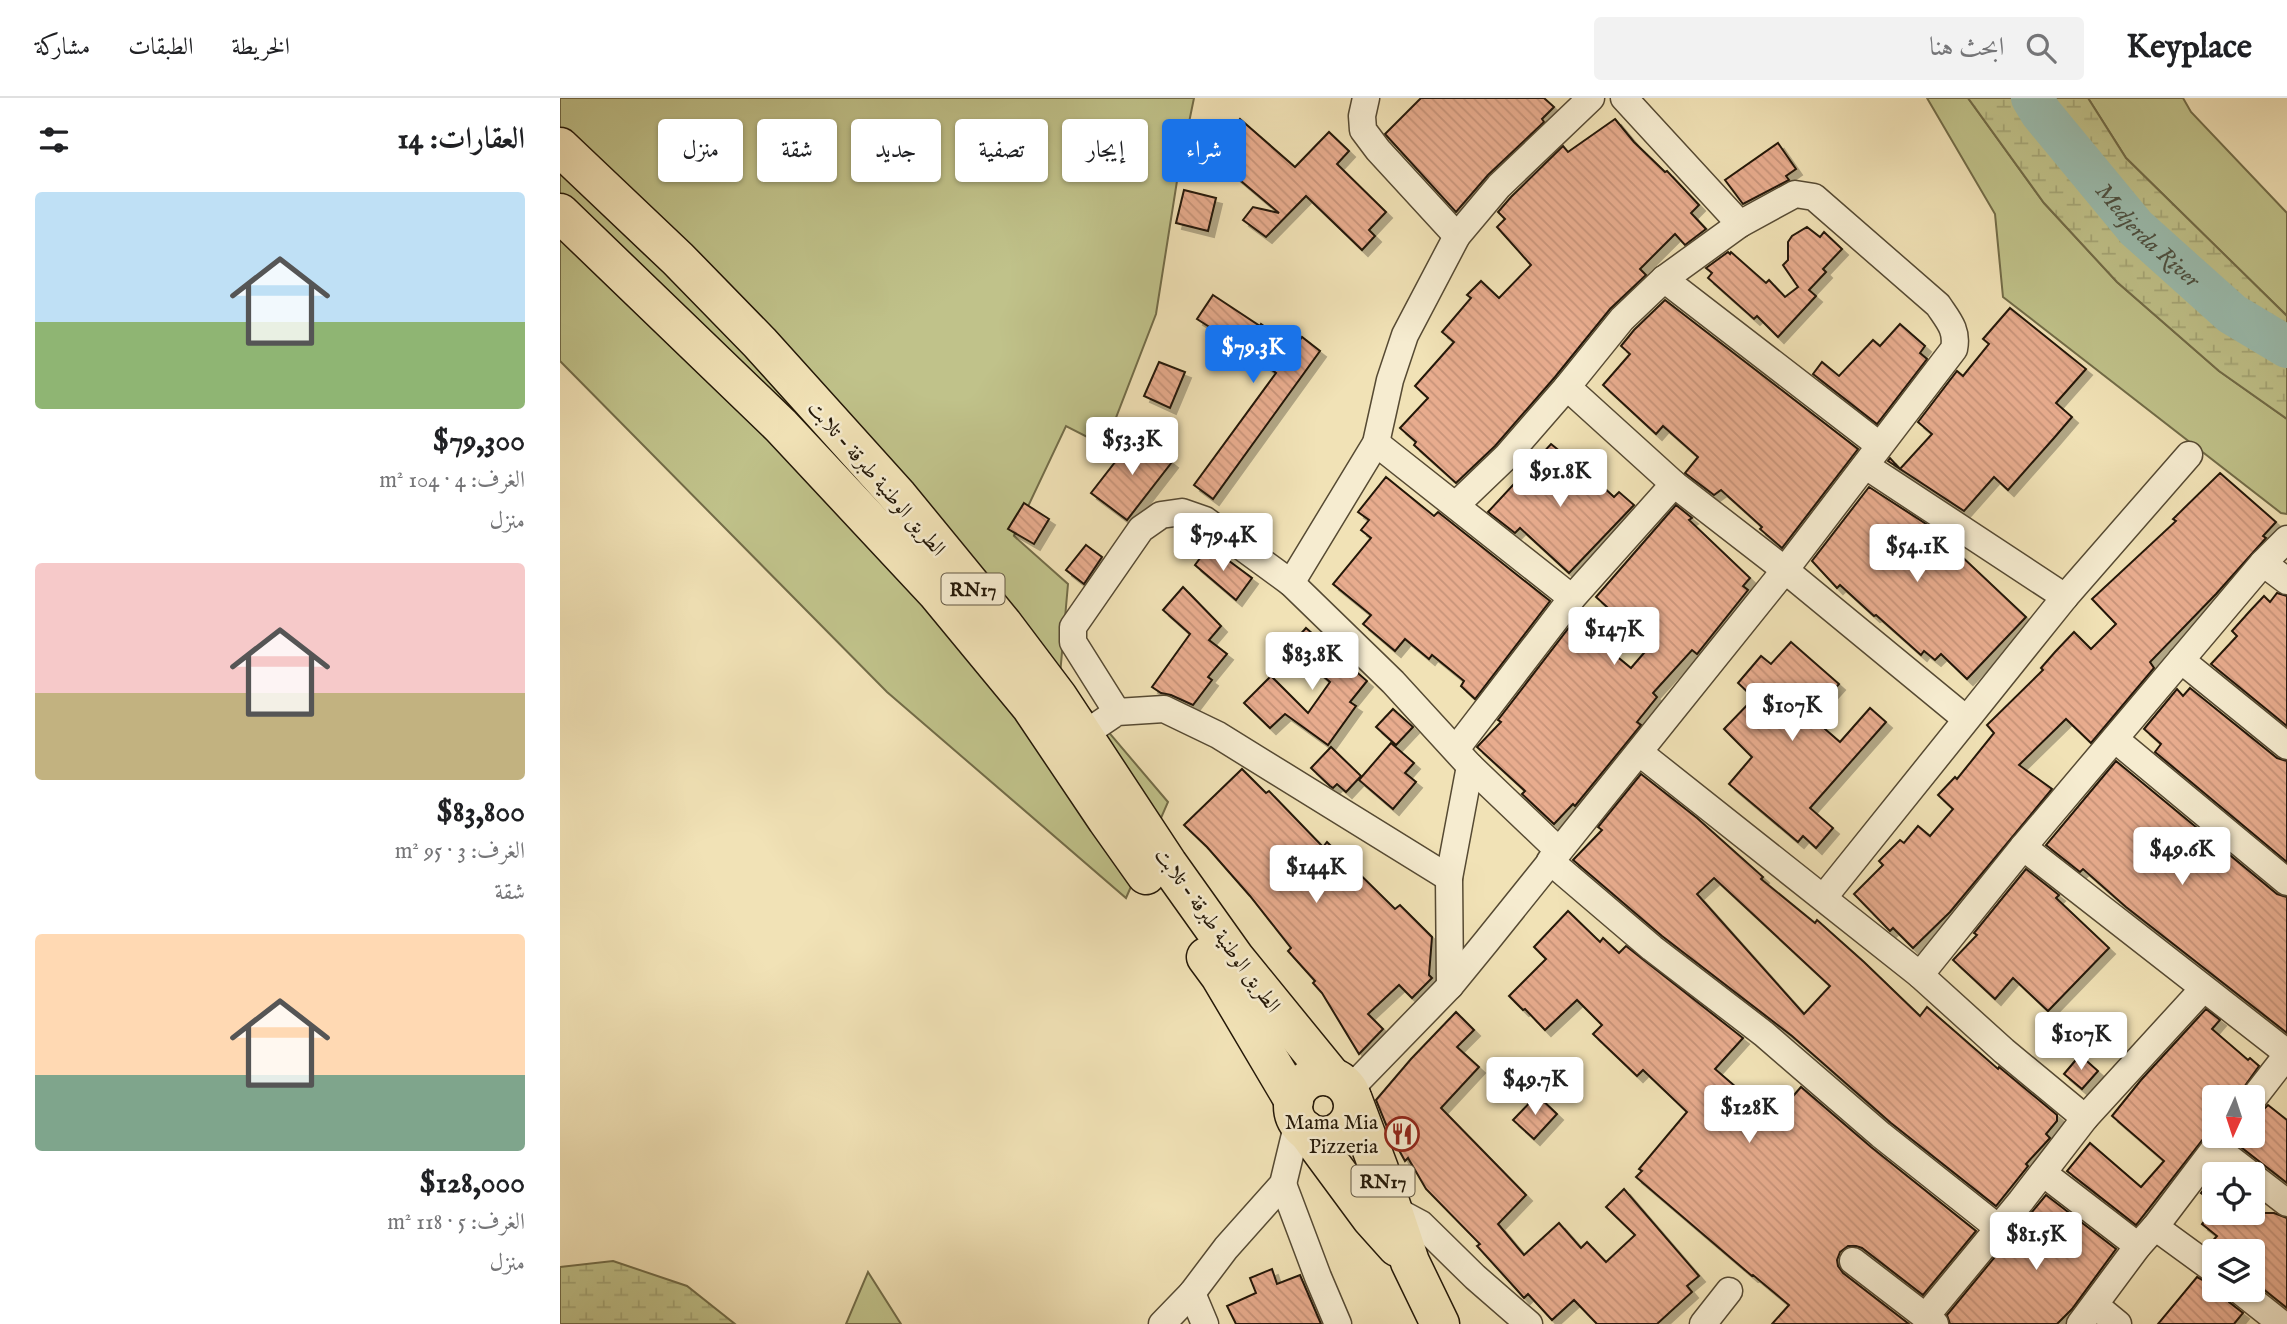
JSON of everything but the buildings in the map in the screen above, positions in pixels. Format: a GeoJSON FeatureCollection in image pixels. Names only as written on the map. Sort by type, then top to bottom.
{"type":"FeatureCollection","features":[{"type":"Feature","properties":{"kind":"main road","name":"الطريق الوطنية طبرقة - تلابت"},"geometry":{"type":"LineString","coordinates":[[560,147],[751,334],[898,496],[1003,624],[1058,697],[1168,864],[1235,957],[1344,1089],[1382,1213]]}},
{"type":"Feature","properties":{"kind":"main road","name":"الطريق الوطنية طبرقة - تلابت"},"geometry":{"type":"LineString","coordinates":[[560,212],[781,426],[936,592],[1014,685],[1107,820],[1220,975],[1300,1118],[1382,1213],[1410,1262],[1440,1324]]}},
{"type":"Feature","properties":{"kind":"main road"},"geometry":{"type":"LineString","coordinates":[[1321,1076],[1344,1089],[1353,1110],[1350,1120],[1335,1133],[1325,1135],[1300,1118],[1297,1091],[1303,1083],[1321,1076]]}},
{"type":"Feature","properties":{"kind":"street"},"geometry":{"type":"LineString","coordinates":[[1366,98],[1362,116],[1363,130],[1457,236]]}},
{"type":"Feature","properties":{"kind":"street"},"geometry":{"type":"LineString","coordinates":[[1291,583],[1376,443],[1390,380],[1405,335],[1457,236],[1499,186],[1591,98]]}},
{"type":"Feature","properties":{"kind":"street"},"geometry":{"type":"LineString","coordinates":[[1624,98],[1740,224]]}},
{"type":"Feature","properties":{"kind":"street"},"geometry":{"type":"LineString","coordinates":[[1344,1089],[1450,986],[1786,570],[1954,349],[1956,338],[1953,327],[1938,305],[1814,197],[1795,194],[1740,224],[1664,279],[1622,319],[1506,457],[1456,505]]}},
{"type":"Feature","properties":{"kind":"street"},"geometry":{"type":"LineString","coordinates":[[1664,279],[1872,456],[2065,597]]}},
{"type":"Feature","properties":{"kind":"street"},"geometry":{"type":"LineString","coordinates":[[1567,387],[1674,484],[1786,570],[1966,719]]}},
{"type":"Feature","properties":{"kind":"street"},"geometry":{"type":"LineString","coordinates":[[1376,443],[1572,598]]}},
{"type":"Feature","properties":{"kind":"street"},"geometry":{"type":"LineString","coordinates":[[1824,897],[2065,597],[2189,455]]}},
{"type":"Feature","properties":{"kind":"street"},"geometry":{"type":"LineString","coordinates":[[1450,986],[1449,878],[1463,757],[1572,598],[1674,484]]}},
{"type":"Feature","properties":{"kind":"street"},"geometry":{"type":"LineString","coordinates":[[1117,712],[1073,642],[1073,627],[1141,529],[1161,514],[1182,512],[1205,520],[1291,583],[1393,682],[1554,855],[1652,948],[1764,1034],[1881,1135],[1997,1227]]}},
{"type":"Feature","properties":{"kind":"street"},"geometry":{"type":"LineString","coordinates":[[1920,975],[2023,847],[2116,740],[2263,562],[2287,540]]}},
{"type":"Feature","properties":{"kind":"street"},"geometry":{"type":"LineString","coordinates":[[2263,562],[2287,581]]}},
{"type":"Feature","properties":{"kind":"street"},"geometry":{"type":"LineString","coordinates":[[2181,660],[2287,746]]}},
{"type":"Feature","properties":{"kind":"street"},"geometry":{"type":"LineString","coordinates":[[1083,735],[1117,712],[1164,709],[1218,735],[1449,878]]}},
{"type":"Feature","properties":{"kind":"street"},"geometry":{"type":"LineString","coordinates":[[2116,740],[2287,882]]}},
{"type":"Feature","properties":{"kind":"street"},"geometry":{"type":"LineString","coordinates":[[1640,752],[1920,975],[2004,1051],[2085,1118]]}},
{"type":"Feature","properties":{"kind":"street"},"geometry":{"type":"LineString","coordinates":[[2023,847],[2287,1054],[2263,1085]]}},
{"type":"Feature","properties":{"kind":"street"},"geometry":{"type":"LineString","coordinates":[[1853,1261],[1931,1320],[1997,1227],[2085,1118],[2203,989]]}},
{"type":"Feature","properties":{"kind":"street"},"geometry":{"type":"LineString","coordinates":[[1162,1324],[1192,1293],[1226,1248],[1283,1184],[1300,1118]]}},
{"type":"Feature","properties":{"kind":"street"},"geometry":{"type":"LineString","coordinates":[[2118,1324],[2087,1315],[2215,1148]]}},
{"type":"Feature","properties":{"kind":"street"},"geometry":{"type":"LineString","coordinates":[[2226,1148],[2239,1162]]}},
{"type":"Feature","properties":{"kind":"street"},"geometry":{"type":"LineString","coordinates":[[2043,1172],[2146,1237],[2202,1264]]}},
{"type":"Feature","properties":{"kind":"street"},"geometry":{"type":"LineString","coordinates":[[1283,1184],[1338,1324]]}},
{"type":"Feature","properties":{"kind":"street"},"geometry":{"type":"LineString","coordinates":[[2265,1186],[2287,1203]]}},
{"type":"Feature","properties":{"kind":"street"},"geometry":{"type":"LineString","coordinates":[[1382,1213],[1421,1224],[1475,1277],[1529,1324]]}},
{"type":"Feature","properties":{"kind":"street"},"geometry":{"type":"LineString","coordinates":[[1703,1324],[1729,1291]]}},
{"type":"Feature","properties":{"kind":"street"},"geometry":{"type":"LineString","coordinates":[[1192,1293],[1205,1324]]}},
{"type":"Feature","properties":{"kind":"street"},"geometry":{"type":"LineString","coordinates":[[2255,1302],[2283,1324]]}},
{"type":"Feature","properties":{"kind":"green space"},"geometry":{"type":"Polygon","coordinates":[[[560,98],[1194,98],[1190,119],[1162,119],[1162,182],[1177,182],[1156,314],[1105,446],[1066,426],[1014,536],[1068,584],[1060,675],[1168,802],[1126,898],[887,692],[560,361],[560,98]]]}},
{"type":"Feature","properties":{"kind":"green space"},"geometry":{"type":"Polygon","coordinates":[[[1927,98],[1968,98],[2044,203],[2117,282],[2219,371],[2287,419],[2287,514],[2281,513],[2003,297],[1995,214],[1927,98]]]}},
{"type":"Feature","properties":{"kind":"green space"},"geometry":{"type":"Polygon","coordinates":[[[1968,98],[2088,98],[2126,158],[2287,316],[2287,419],[2219,371],[2117,282],[2044,203],[1968,98]]]}},
{"type":"Feature","properties":{"kind":"green space"},"geometry":{"type":"Polygon","coordinates":[[[2088,98],[2183,98],[2191,112],[2287,213],[2287,316],[2126,158],[2088,98]]]}},
{"type":"Feature","properties":{"kind":"green space"},"geometry":{"type":"Polygon","coordinates":[[[613,1261],[687,1286],[735,1324],[560,1324],[560,1267],[613,1261]]]}},
{"type":"Feature","properties":{"kind":"green space"},"geometry":{"type":"Polygon","coordinates":[[[868,1272],[901,1324],[846,1324],[868,1272]]]}},
{"type":"Feature","properties":{"kind":"waterway","name":"Medjerda River"},"geometry":{"type":"LineString","coordinates":[[2032,98],[2041,113],[2136,228],[2232,314],[2287,347]]}},
{"type":"Feature","properties":{"kind":"place","name":"Mama Mia Pizzeria"},"geometry":{"type":"Point","coordinates":[1402,1134]}}]}
